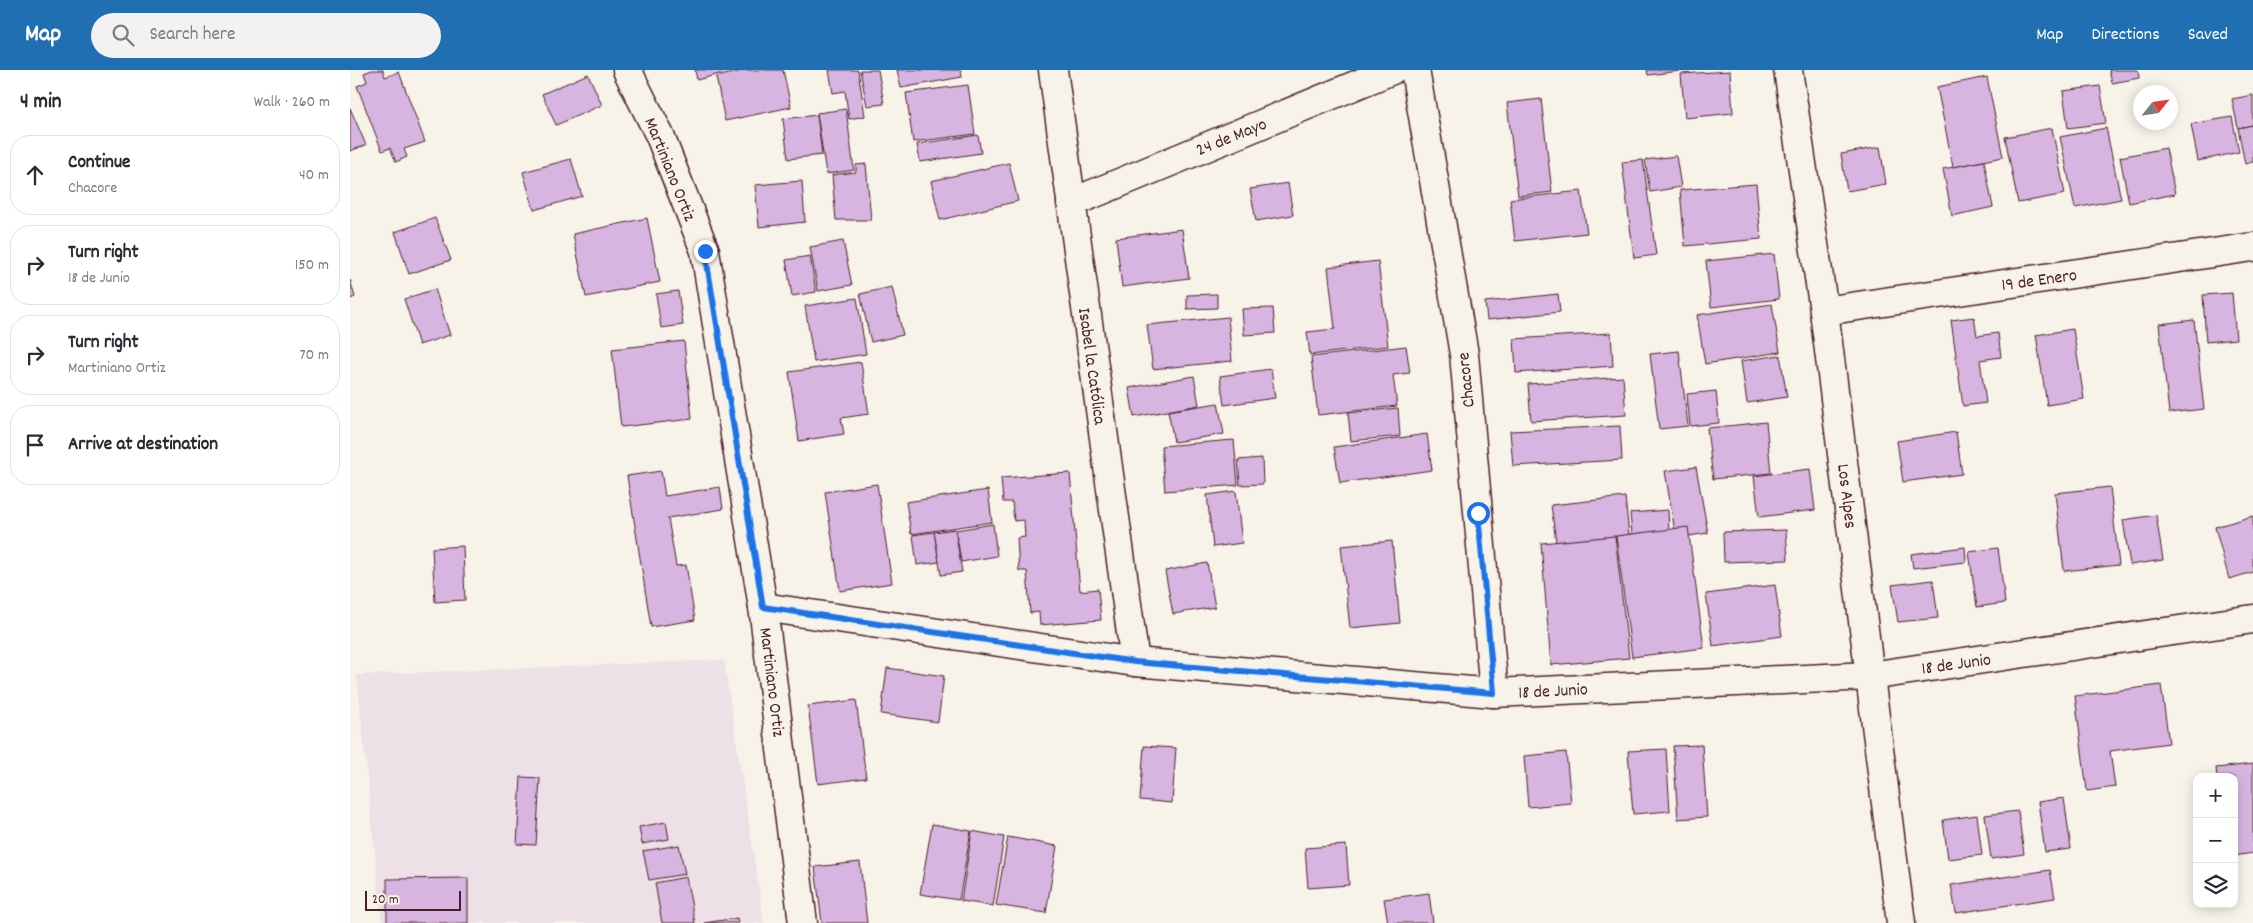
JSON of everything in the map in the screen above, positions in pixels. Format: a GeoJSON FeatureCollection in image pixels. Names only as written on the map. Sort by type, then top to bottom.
{"type":"FeatureCollection","features":[{"type":"Feature","properties":{"kind":"street","name":"Martiniano Ortiz"},"geometry":{"type":"LineString","coordinates":[[627,70],[660,136],[705,251],[763,607],[803,923]]}},
{"type":"Feature","properties":{"kind":"street","name":"Isabel la Católica"},"geometry":{"type":"LineString","coordinates":[[1053,70],[1135,662]]}},
{"type":"Feature","properties":{"kind":"street","name":"24 de Mayo"},"geometry":{"type":"LineString","coordinates":[[1070,203],[1392,70]]}},
{"type":"Feature","properties":{"kind":"street","name":"Chacore"},"geometry":{"type":"LineString","coordinates":[[1415,70],[1464,354],[1494,693]]}},
{"type":"Feature","properties":{"kind":"street","name":"Los Alpes"},"geometry":{"type":"LineString","coordinates":[[1788,70],[1824,311],[1901,923]]}},
{"type":"Feature","properties":{"kind":"street","name":"19 de Enero"},"geometry":{"type":"LineString","coordinates":[[1824,311],[2253,247]]}},
{"type":"Feature","properties":{"kind":"street","name":"18 de Junio"},"geometry":{"type":"LineString","coordinates":[[763,607],[1135,662],[1494,693],[1870,676],[2253,619]]}},
{"type":"Feature","properties":{"kind":"shaded area"},"geometry":{"type":"Polygon","coordinates":[[[724,660],[764,923],[382,923],[357,675],[724,660]]]}},
{"type":"Feature","properties":{"kind":"building"},"geometry":{"type":"Polygon","coordinates":[[[372,70],[383,70],[385,77],[399,72],[425,142],[404,149],[407,157],[396,162],[390,148],[382,151],[357,86],[367,82],[364,73],[372,70]]]}},
{"type":"Feature","properties":{"kind":"building"},"geometry":{"type":"Polygon","coordinates":[[[695,70],[734,70],[697,80],[695,70]]]}},
{"type":"Feature","properties":{"kind":"building"},"geometry":{"type":"Polygon","coordinates":[[[746,70],[783,70],[791,107],[725,121],[716,77],[746,70]]]}},
{"type":"Feature","properties":{"kind":"building"},"geometry":{"type":"Polygon","coordinates":[[[829,70],[858,70],[865,116],[849,119],[845,91],[833,93],[829,70]]]}},
{"type":"Feature","properties":{"kind":"building"},"geometry":{"type":"Polygon","coordinates":[[[860,70],[878,70],[884,104],[867,106],[860,70]]]}},
{"type":"Feature","properties":{"kind":"building"},"geometry":{"type":"Polygon","coordinates":[[[897,70],[961,70],[962,77],[901,88],[897,70]]]}},
{"type":"Feature","properties":{"kind":"building"},"geometry":{"type":"Polygon","coordinates":[[[1647,70],[1688,70],[1648,75],[1647,70]]]}},
{"type":"Feature","properties":{"kind":"building"},"geometry":{"type":"Polygon","coordinates":[[[2109,70],[2138,70],[2139,78],[2112,83],[2109,70]]]}},
{"type":"Feature","properties":{"kind":"building"},"geometry":{"type":"Polygon","coordinates":[[[1730,71],[1733,113],[1685,118],[1681,74],[1730,71]]]}},
{"type":"Feature","properties":{"kind":"building"},"geometry":{"type":"Polygon","coordinates":[[[588,74],[602,105],[556,125],[542,94],[588,74]]]}},
{"type":"Feature","properties":{"kind":"building"},"geometry":{"type":"Polygon","coordinates":[[[1987,77],[2003,157],[1953,167],[1937,87],[1987,77]]]}},
{"type":"Feature","properties":{"kind":"building"},"geometry":{"type":"Polygon","coordinates":[[[968,85],[975,134],[913,142],[906,93],[968,85]]]}},
{"type":"Feature","properties":{"kind":"building"},"geometry":{"type":"Polygon","coordinates":[[[2100,86],[2106,123],[2068,128],[2063,91],[2100,86]]]}},
{"type":"Feature","properties":{"kind":"building"},"geometry":{"type":"Polygon","coordinates":[[[2253,95],[2253,125],[2238,128],[2232,99],[2253,95]]]}},
{"type":"Feature","properties":{"kind":"building"},"geometry":{"type":"Polygon","coordinates":[[[1541,99],[1552,192],[1518,196],[1507,103],[1541,99]]]}},
{"type":"Feature","properties":{"kind":"building"},"geometry":{"type":"Polygon","coordinates":[[[350,108],[366,145],[350,151],[350,108]]]}},
{"type":"Feature","properties":{"kind":"building"},"geometry":{"type":"Polygon","coordinates":[[[846,109],[854,170],[826,174],[817,113],[846,109]]]}},
{"type":"Feature","properties":{"kind":"building"},"geometry":{"type":"Polygon","coordinates":[[[817,115],[822,155],[788,159],[783,119],[817,115]]]}},
{"type":"Feature","properties":{"kind":"building"},"geometry":{"type":"Polygon","coordinates":[[[2232,117],[2239,152],[2198,161],[2191,124],[2232,117]]]}},
{"type":"Feature","properties":{"kind":"building"},"geometry":{"type":"Polygon","coordinates":[[[2253,125],[2253,162],[2245,164],[2238,128],[2253,125]]]}},
{"type":"Feature","properties":{"kind":"building"},"geometry":{"type":"Polygon","coordinates":[[[2052,128],[2065,194],[2018,203],[2005,137],[2052,128]]]}},
{"type":"Feature","properties":{"kind":"building"},"geometry":{"type":"Polygon","coordinates":[[[2106,128],[2121,199],[2075,208],[2060,137],[2106,128]]]}},
{"type":"Feature","properties":{"kind":"building"},"geometry":{"type":"Polygon","coordinates":[[[978,135],[981,153],[920,162],[917,144],[978,135]]]}},
{"type":"Feature","properties":{"kind":"building"},"geometry":{"type":"Polygon","coordinates":[[[1880,147],[1886,184],[1847,191],[1841,154],[1880,147]]]}},
{"type":"Feature","properties":{"kind":"building"},"geometry":{"type":"Polygon","coordinates":[[[2166,148],[2175,194],[2129,203],[2120,157],[2166,148]]]}},
{"type":"Feature","properties":{"kind":"building"},"geometry":{"type":"Polygon","coordinates":[[[1676,156],[1681,187],[1650,192],[1645,160],[1676,156]]]}},
{"type":"Feature","properties":{"kind":"building"},"geometry":{"type":"Polygon","coordinates":[[[571,159],[582,196],[534,210],[523,172],[571,159]]]}},
{"type":"Feature","properties":{"kind":"building"},"geometry":{"type":"Polygon","coordinates":[[[1643,160],[1656,255],[1634,258],[1622,162],[1643,160]]]}},
{"type":"Feature","properties":{"kind":"building"},"geometry":{"type":"Polygon","coordinates":[[[1984,161],[1993,207],[1952,216],[1943,169],[1984,161]]]}},
{"type":"Feature","properties":{"kind":"building"},"geometry":{"type":"Polygon","coordinates":[[[1009,163],[1018,201],[940,220],[931,181],[1009,163]]]}},
{"type":"Feature","properties":{"kind":"building"},"geometry":{"type":"Polygon","coordinates":[[[866,164],[871,220],[836,220],[832,175],[856,172],[856,165],[866,164]]]}},
{"type":"Feature","properties":{"kind":"building"},"geometry":{"type":"Polygon","coordinates":[[[802,181],[805,222],[759,227],[755,185],[802,181]]]}},
{"type":"Feature","properties":{"kind":"building"},"geometry":{"type":"Polygon","coordinates":[[[1288,183],[1293,215],[1256,221],[1250,189],[1288,183]]]}},
{"type":"Feature","properties":{"kind":"building"},"geometry":{"type":"Polygon","coordinates":[[[1756,184],[1761,239],[1685,246],[1680,190],[1756,184]]]}},
{"type":"Feature","properties":{"kind":"building"},"geometry":{"type":"Polygon","coordinates":[[[1581,191],[1587,233],[1515,241],[1510,199],[1581,191]]]}},
{"type":"Feature","properties":{"kind":"building"},"geometry":{"type":"Polygon","coordinates":[[[435,218],[451,260],[409,274],[395,232],[435,218]]]}},
{"type":"Feature","properties":{"kind":"building"},"geometry":{"type":"Polygon","coordinates":[[[647,218],[660,282],[586,297],[573,234],[647,218]]]}},
{"type":"Feature","properties":{"kind":"building"},"geometry":{"type":"Polygon","coordinates":[[[1182,229],[1189,278],[1122,287],[1116,238],[1182,229]]]}},
{"type":"Feature","properties":{"kind":"building"},"geometry":{"type":"Polygon","coordinates":[[[843,241],[852,285],[818,291],[810,247],[843,241]]]}},
{"type":"Feature","properties":{"kind":"building"},"geometry":{"type":"Polygon","coordinates":[[[1774,254],[1779,299],[1711,307],[1706,261],[1774,254]]]}},
{"type":"Feature","properties":{"kind":"building"},"geometry":{"type":"Polygon","coordinates":[[[810,256],[816,292],[792,296],[786,260],[810,256]]]}},
{"type":"Feature","properties":{"kind":"building"},"geometry":{"type":"Polygon","coordinates":[[[1378,261],[1388,346],[1310,355],[1307,332],[1335,329],[1328,267],[1378,261]]]}},
{"type":"Feature","properties":{"kind":"building"},"geometry":{"type":"Polygon","coordinates":[[[350,280],[355,297],[350,299],[350,280]]]}},
{"type":"Feature","properties":{"kind":"building"},"geometry":{"type":"Polygon","coordinates":[[[892,287],[903,335],[871,342],[860,294],[892,287]]]}},
{"type":"Feature","properties":{"kind":"building"},"geometry":{"type":"Polygon","coordinates":[[[435,289],[450,335],[419,345],[404,299],[435,289]]]}},
{"type":"Feature","properties":{"kind":"building"},"geometry":{"type":"Polygon","coordinates":[[[678,291],[683,325],[661,328],[656,294],[678,291]]]}},
{"type":"Feature","properties":{"kind":"building"},"geometry":{"type":"Polygon","coordinates":[[[2232,293],[2236,339],[2206,342],[2203,295],[2232,293]]]}},
{"type":"Feature","properties":{"kind":"building"},"geometry":{"type":"Polygon","coordinates":[[[1217,294],[1217,308],[1187,309],[1187,295],[1217,294]]]}},
{"type":"Feature","properties":{"kind":"building"},"geometry":{"type":"Polygon","coordinates":[[[1558,294],[1560,312],[1487,320],[1485,302],[1558,294]]]}},
{"type":"Feature","properties":{"kind":"building"},"geometry":{"type":"Polygon","coordinates":[[[857,298],[866,354],[814,362],[805,306],[857,298]]]}},
{"type":"Feature","properties":{"kind":"building"},"geometry":{"type":"Polygon","coordinates":[[[1772,304],[1780,352],[1705,364],[1697,315],[1772,304]]]}},
{"type":"Feature","properties":{"kind":"building"},"geometry":{"type":"Polygon","coordinates":[[[1273,308],[1275,333],[1244,335],[1242,309],[1273,308]]]}},
{"type":"Feature","properties":{"kind":"building"},"geometry":{"type":"Polygon","coordinates":[[[1228,317],[1232,361],[1153,369],[1147,325],[1228,317]]]}},
{"type":"Feature","properties":{"kind":"building"},"geometry":{"type":"Polygon","coordinates":[[[1974,317],[1977,336],[1998,333],[2001,357],[1980,360],[1986,403],[1963,406],[1951,320],[1974,317]]]}},
{"type":"Feature","properties":{"kind":"building"},"geometry":{"type":"Polygon","coordinates":[[[2194,320],[2204,409],[2169,413],[2159,324],[2194,320]]]}},
{"type":"Feature","properties":{"kind":"building"},"geometry":{"type":"Polygon","coordinates":[[[2073,329],[2084,399],[2047,405],[2036,335],[2073,329]]]}},
{"type":"Feature","properties":{"kind":"building"},"geometry":{"type":"Polygon","coordinates":[[[1611,333],[1613,366],[1516,373],[1514,339],[1611,333]]]}},
{"type":"Feature","properties":{"kind":"building"},"geometry":{"type":"Polygon","coordinates":[[[684,341],[692,419],[621,427],[612,349],[684,341]]]}},
{"type":"Feature","properties":{"kind":"building"},"geometry":{"type":"Polygon","coordinates":[[[1406,346],[1410,373],[1393,375],[1397,406],[1318,415],[1311,357],[1406,346]]]}},
{"type":"Feature","properties":{"kind":"building"},"geometry":{"type":"Polygon","coordinates":[[[1679,351],[1688,426],[1659,429],[1650,354],[1679,351]]]}},
{"type":"Feature","properties":{"kind":"building"},"geometry":{"type":"Polygon","coordinates":[[[1780,355],[1787,397],[1747,403],[1741,361],[1780,355]]]}},
{"type":"Feature","properties":{"kind":"building"},"geometry":{"type":"Polygon","coordinates":[[[861,362],[869,414],[841,418],[844,434],[799,441],[789,372],[861,362]]]}},
{"type":"Feature","properties":{"kind":"building"},"geometry":{"type":"Polygon","coordinates":[[[1271,369],[1275,398],[1224,405],[1220,376],[1271,369]]]}},
{"type":"Feature","properties":{"kind":"building"},"geometry":{"type":"Polygon","coordinates":[[[1194,376],[1199,405],[1134,417],[1129,388],[1194,376]]]}},
{"type":"Feature","properties":{"kind":"building"},"geometry":{"type":"Polygon","coordinates":[[[1623,377],[1626,415],[1531,421],[1528,384],[1623,377]]]}},
{"type":"Feature","properties":{"kind":"building"},"geometry":{"type":"Polygon","coordinates":[[[1716,391],[1719,423],[1690,426],[1687,394],[1716,391]]]}},
{"type":"Feature","properties":{"kind":"building"},"geometry":{"type":"Polygon","coordinates":[[[1218,403],[1224,434],[1174,442],[1168,411],[1218,403]]]}},
{"type":"Feature","properties":{"kind":"building"},"geometry":{"type":"Polygon","coordinates":[[[1398,408],[1400,436],[1351,441],[1348,413],[1398,408]]]}},
{"type":"Feature","properties":{"kind":"building"},"geometry":{"type":"Polygon","coordinates":[[[1766,422],[1771,473],[1713,479],[1707,428],[1766,422]]]}},
{"type":"Feature","properties":{"kind":"building"},"geometry":{"type":"Polygon","coordinates":[[[1620,426],[1622,460],[1513,466],[1510,431],[1620,426]]]}},
{"type":"Feature","properties":{"kind":"building"},"geometry":{"type":"Polygon","coordinates":[[[1956,432],[1962,474],[1903,482],[1897,441],[1956,432]]]}},
{"type":"Feature","properties":{"kind":"building"},"geometry":{"type":"Polygon","coordinates":[[[1427,434],[1432,470],[1340,483],[1334,447],[1427,434]]]}},
{"type":"Feature","properties":{"kind":"building"},"geometry":{"type":"Polygon","coordinates":[[[1234,440],[1238,485],[1165,491],[1161,446],[1234,440]]]}},
{"type":"Feature","properties":{"kind":"building"},"geometry":{"type":"Polygon","coordinates":[[[1262,458],[1263,484],[1240,485],[1238,460],[1262,458]]]}},
{"type":"Feature","properties":{"kind":"building"},"geometry":{"type":"Polygon","coordinates":[[[1696,467],[1708,533],[1676,538],[1665,471],[1696,467]]]}},
{"type":"Feature","properties":{"kind":"building"},"geometry":{"type":"Polygon","coordinates":[[[1810,469],[1815,510],[1759,517],[1754,476],[1810,469]]]}},
{"type":"Feature","properties":{"kind":"building"},"geometry":{"type":"Polygon","coordinates":[[[661,471],[665,496],[720,487],[723,509],[668,518],[676,566],[686,565],[695,620],[651,627],[627,476],[661,471]]]}},
{"type":"Feature","properties":{"kind":"building"},"geometry":{"type":"Polygon","coordinates":[[[1070,473],[1080,591],[1098,589],[1101,620],[1040,625],[1039,612],[1030,613],[1027,571],[1019,571],[1017,538],[1025,537],[1024,520],[1014,521],[1012,502],[1003,502],[1001,478],[1070,473]]]}},
{"type":"Feature","properties":{"kind":"building"},"geometry":{"type":"Polygon","coordinates":[[[877,484],[892,583],[840,591],[825,492],[877,484]]]}},
{"type":"Feature","properties":{"kind":"building"},"geometry":{"type":"Polygon","coordinates":[[[2110,487],[2119,565],[2064,571],[2055,493],[2110,487]]]}},
{"type":"Feature","properties":{"kind":"building"},"geometry":{"type":"Polygon","coordinates":[[[988,490],[992,522],[911,534],[906,502],[988,490]]]}},
{"type":"Feature","properties":{"kind":"building"},"geometry":{"type":"Polygon","coordinates":[[[1236,491],[1242,543],[1213,547],[1207,495],[1236,491]]]}},
{"type":"Feature","properties":{"kind":"building"},"geometry":{"type":"Polygon","coordinates":[[[1625,497],[1629,535],[1556,542],[1551,505],[1625,497]]]}},
{"type":"Feature","properties":{"kind":"building"},"geometry":{"type":"Polygon","coordinates":[[[1668,510],[1669,531],[1632,534],[1630,513],[1668,510]]]}},
{"type":"Feature","properties":{"kind":"building"},"geometry":{"type":"Polygon","coordinates":[[[2156,515],[2163,560],[2130,565],[2123,520],[2156,515]]]}},
{"type":"Feature","properties":{"kind":"building"},"geometry":{"type":"Polygon","coordinates":[[[2253,516],[2253,572],[2229,579],[2215,527],[2253,516]]]}},
{"type":"Feature","properties":{"kind":"building"},"geometry":{"type":"Polygon","coordinates":[[[993,524],[997,556],[961,562],[956,530],[993,524]]]}},
{"type":"Feature","properties":{"kind":"building"},"geometry":{"type":"Polygon","coordinates":[[[1688,527],[1704,648],[1632,657],[1616,536],[1688,527]]]}},
{"type":"Feature","properties":{"kind":"building"},"geometry":{"type":"Polygon","coordinates":[[[955,529],[962,572],[941,575],[934,532],[955,529]]]}},
{"type":"Feature","properties":{"kind":"building"},"geometry":{"type":"Polygon","coordinates":[[[1786,530],[1788,560],[1724,562],[1723,532],[1786,530]]]}},
{"type":"Feature","properties":{"kind":"building"},"geometry":{"type":"Polygon","coordinates":[[[934,532],[939,562],[917,565],[913,535],[934,532]]]}},
{"type":"Feature","properties":{"kind":"building"},"geometry":{"type":"Polygon","coordinates":[[[1615,536],[1629,658],[1551,665],[1541,543],[1615,536]]]}},
{"type":"Feature","properties":{"kind":"building"},"geometry":{"type":"Polygon","coordinates":[[[1392,541],[1400,623],[1350,628],[1341,546],[1392,541]]]}},
{"type":"Feature","properties":{"kind":"building"},"geometry":{"type":"Polygon","coordinates":[[[463,546],[465,600],[435,602],[432,548],[463,546]]]}},
{"type":"Feature","properties":{"kind":"building"},"geometry":{"type":"Polygon","coordinates":[[[1965,547],[1966,562],[1913,568],[1911,554],[1965,547]]]}},
{"type":"Feature","properties":{"kind":"building"},"geometry":{"type":"Polygon","coordinates":[[[1998,548],[2005,603],[1977,607],[1969,552],[1998,548]]]}},
{"type":"Feature","properties":{"kind":"building"},"geometry":{"type":"Polygon","coordinates":[[[1207,563],[1215,607],[1173,614],[1165,571],[1207,563]]]}},
{"type":"Feature","properties":{"kind":"building"},"geometry":{"type":"Polygon","coordinates":[[[1933,580],[1938,618],[1898,622],[1892,585],[1933,580]]]}},
{"type":"Feature","properties":{"kind":"building"},"geometry":{"type":"Polygon","coordinates":[[[1775,585],[1782,636],[1713,646],[1706,594],[1775,585]]]}},
{"type":"Feature","properties":{"kind":"building"},"geometry":{"type":"Polygon","coordinates":[[[887,668],[944,676],[938,722],[881,714],[887,668]]]}},
{"type":"Feature","properties":{"kind":"building"},"geometry":{"type":"Polygon","coordinates":[[[2161,685],[2169,743],[2110,751],[2115,787],[2087,791],[2075,696],[2161,685]]]}},
{"type":"Feature","properties":{"kind":"building"},"geometry":{"type":"Polygon","coordinates":[[[856,700],[866,778],[818,784],[808,706],[856,700]]]}},
{"type":"Feature","properties":{"kind":"building"},"geometry":{"type":"Polygon","coordinates":[[[1702,745],[1707,817],[1678,819],[1673,746],[1702,745]]]}},
{"type":"Feature","properties":{"kind":"building"},"geometry":{"type":"Polygon","coordinates":[[[1144,746],[1176,748],[1172,803],[1140,800],[1144,746]]]}},
{"type":"Feature","properties":{"kind":"building"},"geometry":{"type":"Polygon","coordinates":[[[1666,749],[1670,811],[1633,814],[1628,751],[1666,749]]]}},
{"type":"Feature","properties":{"kind":"building"},"geometry":{"type":"Polygon","coordinates":[[[1566,752],[1571,803],[1528,807],[1524,756],[1566,752]]]}},
{"type":"Feature","properties":{"kind":"building"},"geometry":{"type":"Polygon","coordinates":[[[2253,764],[2253,853],[2238,855],[2238,773],[2217,773],[2216,768],[2253,764]]]}},
{"type":"Feature","properties":{"kind":"building"},"geometry":{"type":"Polygon","coordinates":[[[521,777],[540,778],[536,845],[517,844],[521,777]]]}},
{"type":"Feature","properties":{"kind":"building"},"geometry":{"type":"Polygon","coordinates":[[[2064,798],[2071,849],[2045,852],[2038,802],[2064,798]]]}},
{"type":"Feature","properties":{"kind":"building"},"geometry":{"type":"Polygon","coordinates":[[[2018,811],[2024,854],[1991,859],[1985,815],[2018,811]]]}},
{"type":"Feature","properties":{"kind":"building"},"geometry":{"type":"Polygon","coordinates":[[[1977,815],[1982,855],[1948,859],[1943,820],[1977,815]]]}},
{"type":"Feature","properties":{"kind":"building"},"geometry":{"type":"Polygon","coordinates":[[[666,822],[669,839],[642,844],[639,827],[666,822]]]}},
{"type":"Feature","properties":{"kind":"building"},"geometry":{"type":"Polygon","coordinates":[[[932,824],[971,831],[959,900],[920,894],[932,824]]]}},
{"type":"Feature","properties":{"kind":"building"},"geometry":{"type":"Polygon","coordinates":[[[972,831],[1004,837],[993,906],[961,901],[972,831]]]}},
{"type":"Feature","properties":{"kind":"building"},"geometry":{"type":"Polygon","coordinates":[[[1008,837],[1057,846],[1046,913],[996,905],[1008,837]]]}},
{"type":"Feature","properties":{"kind":"building"},"geometry":{"type":"Polygon","coordinates":[[[679,845],[685,874],[649,880],[643,851],[679,845]]]}},
{"type":"Feature","properties":{"kind":"building"},"geometry":{"type":"Polygon","coordinates":[[[1346,845],[1349,885],[1308,888],[1305,848],[1346,845]]]}},
{"type":"Feature","properties":{"kind":"building"},"geometry":{"type":"Polygon","coordinates":[[[860,862],[867,923],[822,923],[815,867],[860,862]]]}},
{"type":"Feature","properties":{"kind":"building"},"geometry":{"type":"Polygon","coordinates":[[[2050,870],[2055,898],[1956,913],[1951,885],[2050,870]]]}},
{"type":"Feature","properties":{"kind":"building"},"geometry":{"type":"Polygon","coordinates":[[[686,877],[695,923],[662,923],[655,883],[686,877]]]}},
{"type":"Feature","properties":{"kind":"building"},"geometry":{"type":"Polygon","coordinates":[[[468,878],[468,923],[387,923],[387,879],[468,878]]]}},
{"type":"Feature","properties":{"kind":"building"},"geometry":{"type":"Polygon","coordinates":[[[1429,893],[1433,923],[1388,923],[1384,899],[1429,893]]]}},
{"type":"Feature","properties":{"kind":"building"},"geometry":{"type":"Polygon","coordinates":[[[737,918],[738,923],[704,923],[737,918]]]}},
{"type":"Feature","properties":{"kind":"route"},"geometry":{"type":"LineString","coordinates":[[705,251],[763,607],[1135,662],[1494,693],[1478,513]]}}]}
